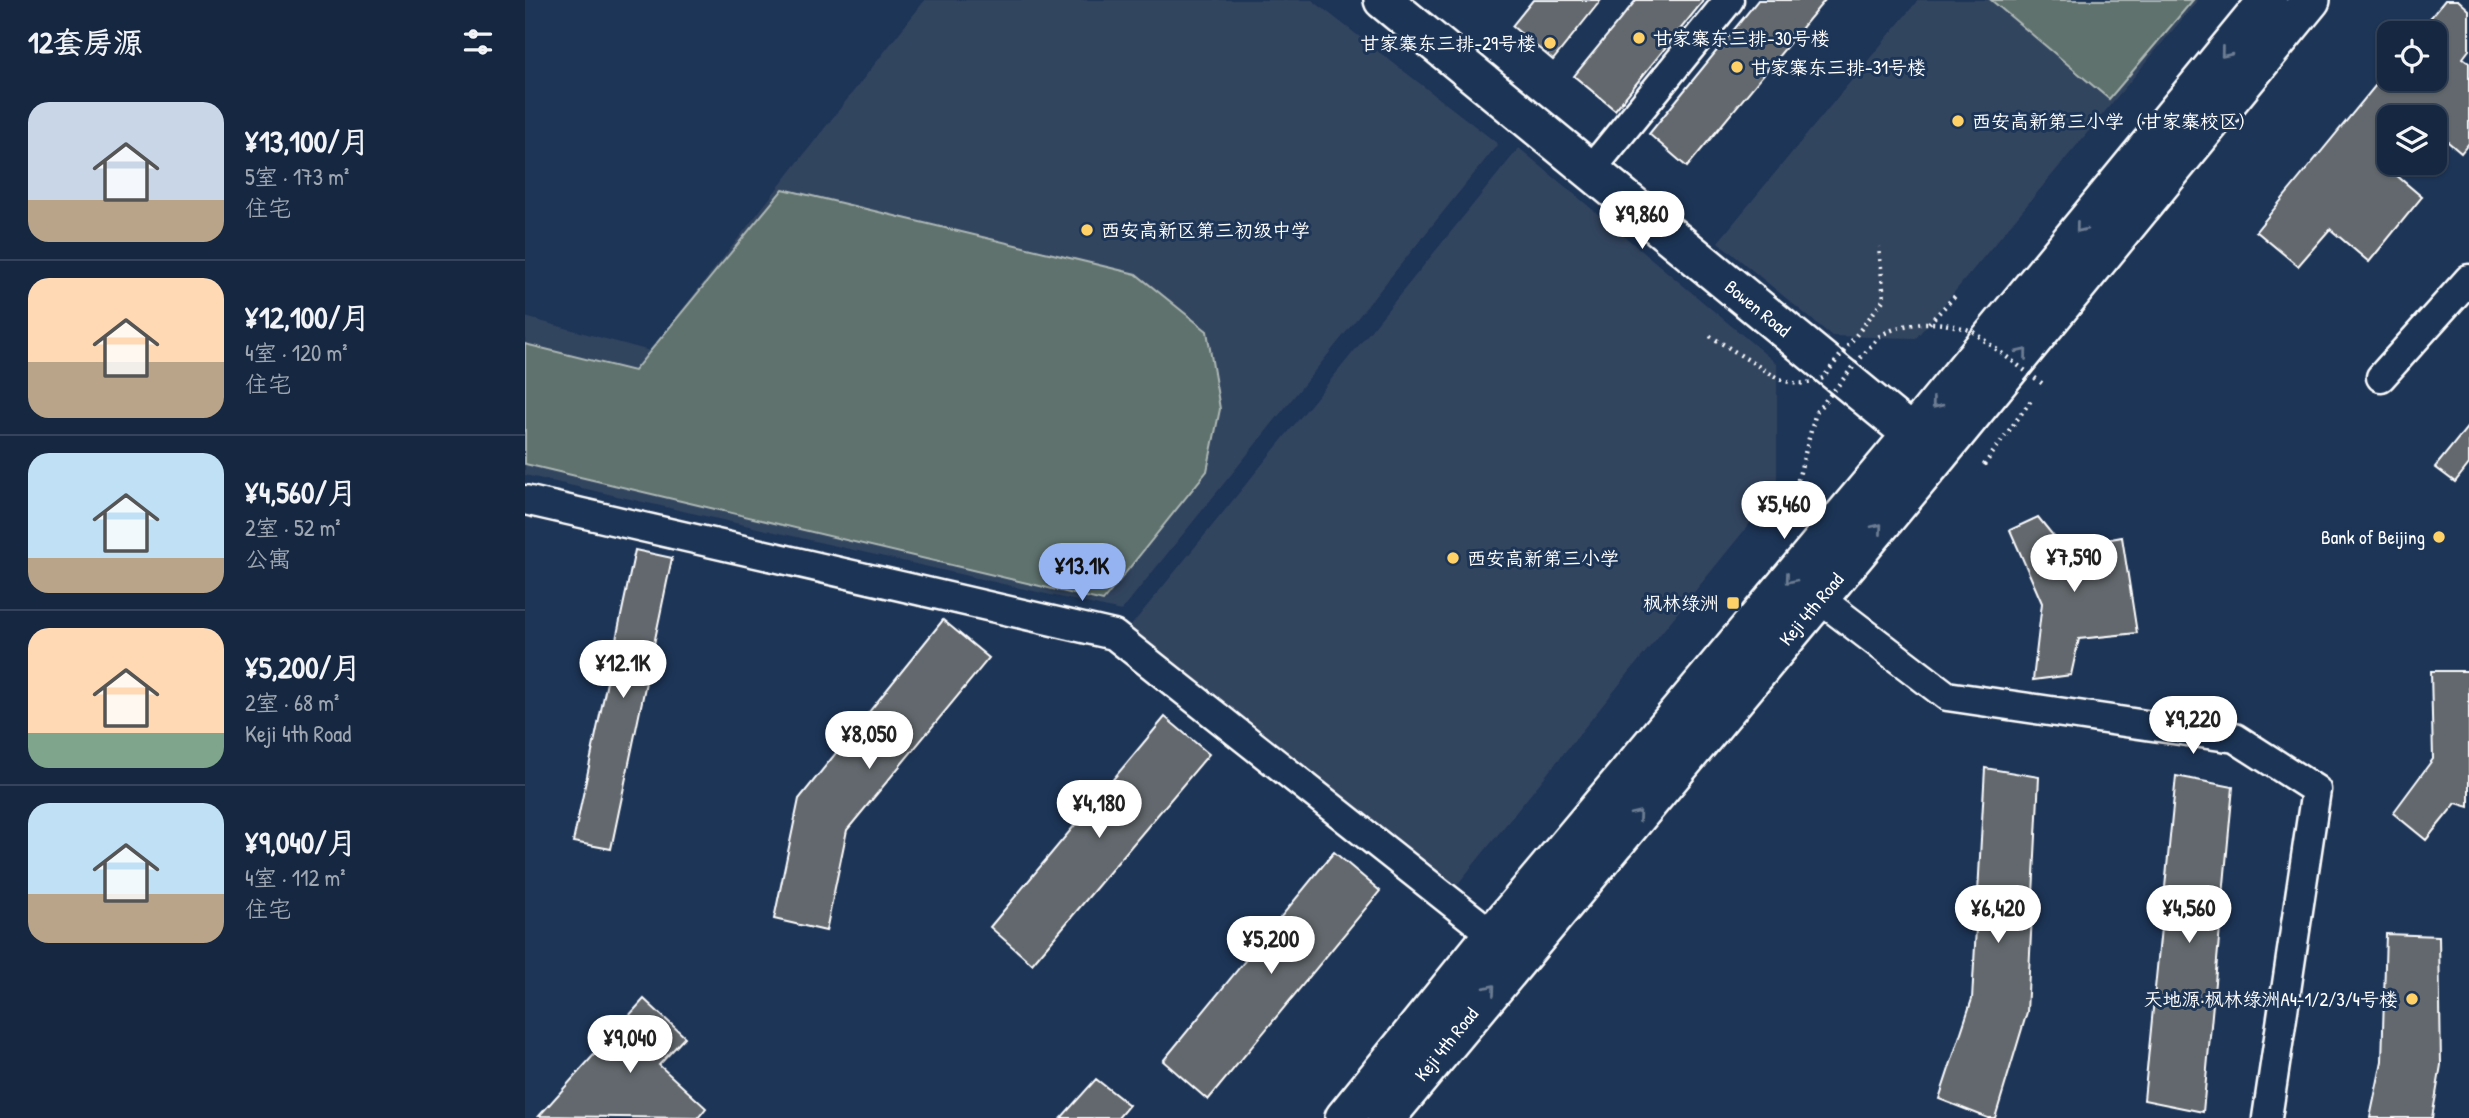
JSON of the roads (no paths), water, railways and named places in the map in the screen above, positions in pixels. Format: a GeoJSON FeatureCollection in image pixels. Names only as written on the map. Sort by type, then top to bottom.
{"type":"FeatureCollection","features":[{"type":"Feature","properties":{"kind":"street","name":"Bowen Road"},"geometry":{"type":"LineString","coordinates":[[1383,0],[1925,445]]}},
{"type":"Feature","properties":{"kind":"street"},"geometry":{"type":"LineString","coordinates":[[1590,171],[1729,0]]}},
{"type":"Feature","properties":{"kind":"street","name":"Keji 4th Road"},"geometry":{"type":"LineString","coordinates":[[1344,1118],[1506,945],[1820,599],[1925,445],[2268,0]]}},
{"type":"Feature","properties":{"kind":"street","name":"Keji 4th Road"},"geometry":{"type":"LineString","coordinates":[[1386,1118],[1506,945],[1925,445],[2311,0]]}},
{"type":"Feature","properties":{"kind":"street"},"geometry":{"type":"LineString","coordinates":[[2381,377],[2469,279]]}},
{"type":"Feature","properties":{"kind":"street"},"geometry":{"type":"LineString","coordinates":[[525,500],[1114,635],[1506,945]]}},
{"type":"Feature","properties":{"kind":"street"},"geometry":{"type":"LineString","coordinates":[[1820,599],[1947,696],[2235,737],[2316,790],[2267,1118]]}},
{"type":"Feature","properties":{"kind":"place","name":"甘家寨东三排-30号楼"},"geometry":{"type":"Point","coordinates":[1639,38]}},
{"type":"Feature","properties":{"kind":"place","name":"甘家寨东三排-29号楼"},"geometry":{"type":"Point","coordinates":[1550,43]}},
{"type":"Feature","properties":{"kind":"place","name":"甘家寨东三排-31号楼"},"geometry":{"type":"Point","coordinates":[1737,67]}},
{"type":"Feature","properties":{"kind":"place","name":"西安高新第三小学（甘家寨校区）"},"geometry":{"type":"Point","coordinates":[1958,121]}},
{"type":"Feature","properties":{"kind":"place","name":"西安高新区第三初级中学"},"geometry":{"type":"Point","coordinates":[1087,230]}},
{"type":"Feature","properties":{"kind":"place","name":"Bank of Beijing"},"geometry":{"type":"Point","coordinates":[2439,537]}},
{"type":"Feature","properties":{"kind":"place","name":"西安高新第三小学"},"geometry":{"type":"Point","coordinates":[1453,558]}},
{"type":"Feature","properties":{"kind":"place","name":"枫林绿洲"},"geometry":{"type":"Point","coordinates":[1733,603]}},
{"type":"Feature","properties":{"kind":"place","name":"天地源·枫林绿洲A4-1/2/3/4号楼"},"geometry":{"type":"Point","coordinates":[2412,999]}}]}
